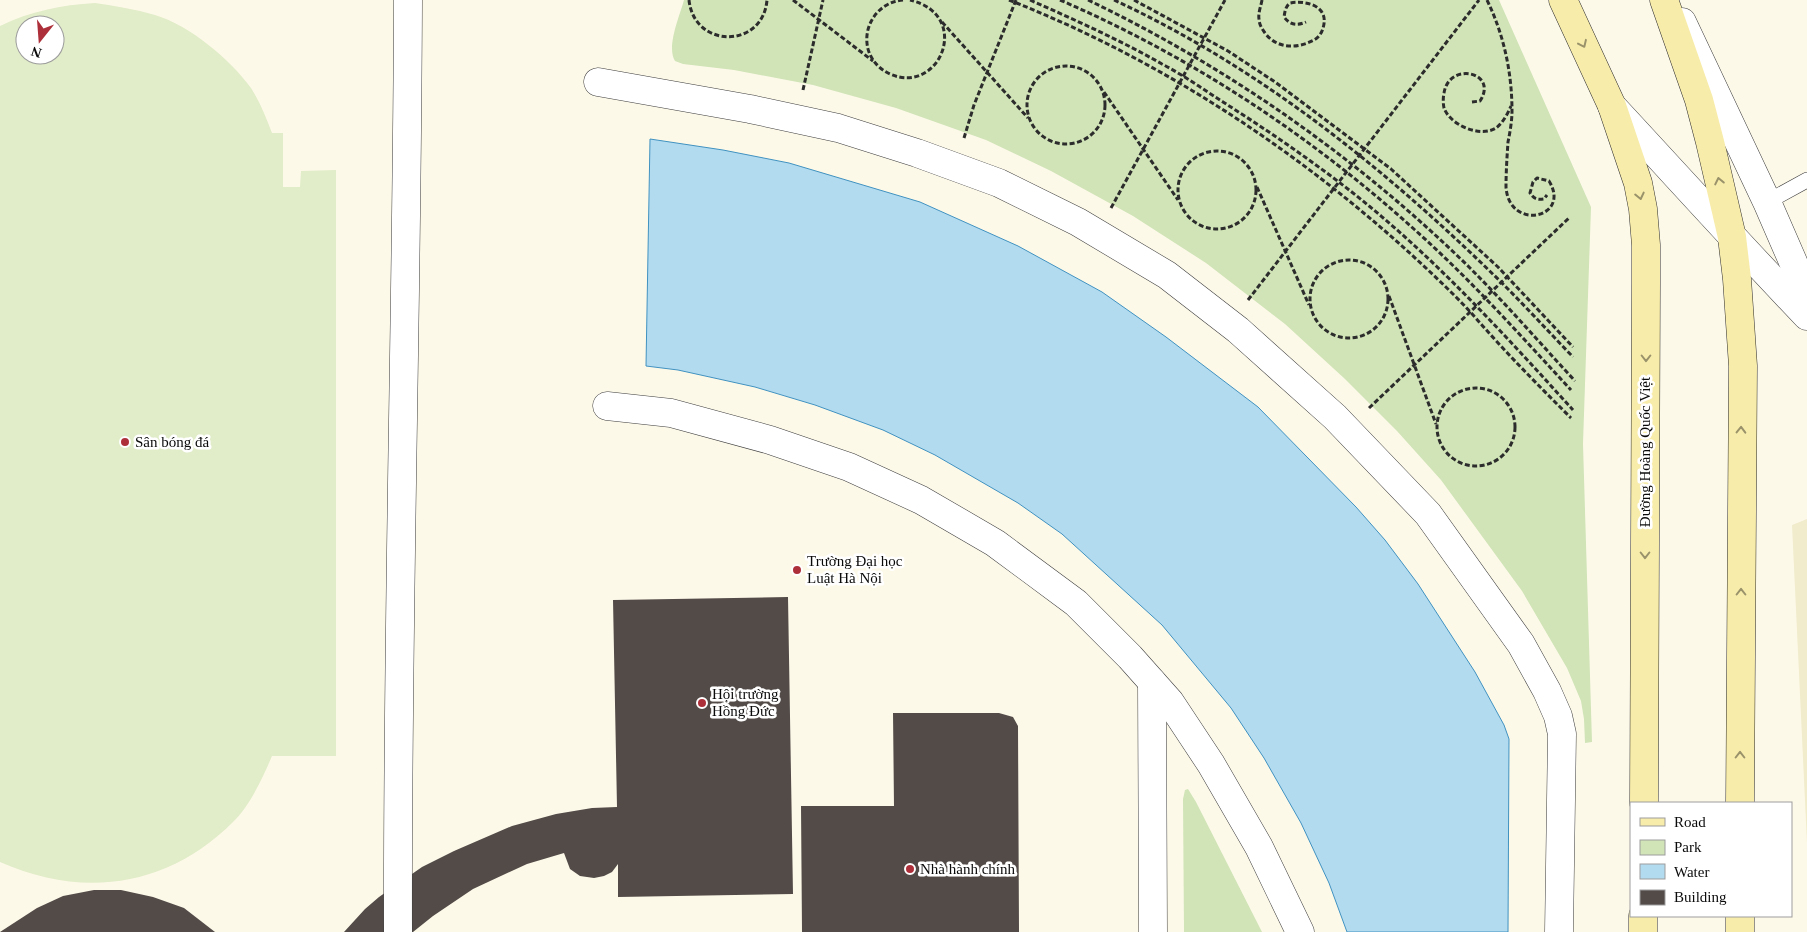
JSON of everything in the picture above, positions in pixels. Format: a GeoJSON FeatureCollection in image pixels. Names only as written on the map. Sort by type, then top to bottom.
{"type":"FeatureCollection","features":[{"type":"Feature","properties":{"kind":"main road","name":"Đường Hoàng Quốc Việt"},"geometry":{"type":"LineString","coordinates":[[1562,0],[1612,106],[1638,183],[1643,209],[1646,246],[1644,802]]}},
{"type":"Feature","properties":{"kind":"main road"},"geometry":{"type":"LineString","coordinates":[[1664,0],[1699,100],[1710,142],[1732,237],[1737,280],[1742,366],[1740,802]]}},
{"type":"Feature","properties":{"kind":"main road"},"geometry":{"type":"LineString","coordinates":[[1643,917],[1643,932]]}},
{"type":"Feature","properties":{"kind":"main road"},"geometry":{"type":"LineString","coordinates":[[1740,917],[1740,932]]}},
{"type":"Feature","properties":{"kind":"street"},"geometry":{"type":"LineString","coordinates":[[398,932],[401,487],[408,0]]}},
{"type":"Feature","properties":{"kind":"street"},"geometry":{"type":"LineString","coordinates":[[1672,0],[1767,202],[1807,294]]}},
{"type":"Feature","properties":{"kind":"street"},"geometry":{"type":"LineString","coordinates":[[598,82],[750,109],[838,128],[999,182],[1078,222],[1167,275],[1238,330],[1335,417],[1428,514],[1521,644],[1547,691],[1558,716],[1562,734],[1559,932]]}},
{"type":"Feature","properties":{"kind":"street","name":"Đường Hoàng Quốc Việt"},"geometry":{"type":"LineString","coordinates":[[1612,106],[1807,316]]}},
{"type":"Feature","properties":{"kind":"street"},"geometry":{"type":"LineString","coordinates":[[607,406],[671,413],[770,440],[849,467],[921,500],[995,543],[1076,603],[1170,702],[1218,776],[1259,847],[1300,932]]}},
{"type":"Feature","properties":{"kind":"street"},"geometry":{"type":"LineString","coordinates":[[1152,682],[1153,932]]}},
{"type":"Feature","properties":{"kind":"lane"},"geometry":{"type":"LineString","coordinates":[[1767,202],[1807,180]]}},
{"type":"Feature","properties":{"kind":"path"},"geometry":{"type":"LineString","coordinates":[[689,0],[692,13],[701,27],[714,34],[733,37],[750,30],[757,24],[763,16],[766,0]]}},
{"type":"Feature","properties":{"kind":"path"},"geometry":{"type":"LineString","coordinates":[[793,0],[884,70],[902,77],[920,75],[936,64],[944,47],[944,28],[940,20]]}},
{"type":"Feature","properties":{"kind":"path"},"geometry":{"type":"LineString","coordinates":[[803,90],[823,0]]}},
{"type":"Feature","properties":{"kind":"path"},"geometry":{"type":"LineString","coordinates":[[876,63],[870,54],[867,43],[870,22],[884,6],[903,0]]}},
{"type":"Feature","properties":{"kind":"path"},"geometry":{"type":"LineString","coordinates":[[910,0],[927,6],[934,12],[1030,121],[1039,134],[1052,142],[1062,144],[1080,142],[1089,137],[1101,123],[1105,104],[1100,87]]}},
{"type":"Feature","properties":{"kind":"path"},"geometry":{"type":"LineString","coordinates":[[1009,0],[1015,1],[1102,41],[1180,82],[1244,123],[1333,188],[1407,252],[1470,312],[1571,418]]}},
{"type":"Feature","properties":{"kind":"path"},"geometry":{"type":"LineString","coordinates":[[1030,0],[1116,39],[1183,76],[1257,124],[1338,182],[1414,246],[1476,306],[1572,410]]}},
{"type":"Feature","properties":{"kind":"path"},"geometry":{"type":"LineString","coordinates":[[1060,0],[1104,19],[1162,48],[1265,113],[1320,152],[1415,230],[1485,298],[1571,390]]}},
{"type":"Feature","properties":{"kind":"path"},"geometry":{"type":"LineString","coordinates":[[1088,0],[1125,18],[1194,57],[1278,110],[1352,165],[1412,214],[1470,268],[1575,381]]}},
{"type":"Feature","properties":{"kind":"path"},"geometry":{"type":"LineString","coordinates":[[1114,0],[1229,62],[1307,115],[1360,155],[1406,193],[1501,282],[1572,357]]}},
{"type":"Feature","properties":{"kind":"path"},"geometry":{"type":"LineString","coordinates":[[1134,0],[1204,38],[1275,82],[1365,148],[1391,169],[1498,266],[1573,348]]}},
{"type":"Feature","properties":{"kind":"path"},"geometry":{"type":"LineString","coordinates":[[1109,211],[1224,0]]}},
{"type":"Feature","properties":{"kind":"path"},"geometry":{"type":"LineString","coordinates":[[1262,0],[1259,20],[1266,35],[1274,42],[1292,47],[1306,44],[1317,39],[1323,30],[1324,13],[1319,6],[1312,2],[1301,0],[1290,3],[1286,8],[1284,17],[1288,22],[1294,24],[1306,22]]}},
{"type":"Feature","properties":{"kind":"path"},"geometry":{"type":"LineString","coordinates":[[1246,302],[1479,0]]}},
{"type":"Feature","properties":{"kind":"path"},"geometry":{"type":"LineString","coordinates":[[1487,0],[1502,35],[1507,55],[1512,105],[1507,152],[1508,197],[1519,211],[1528,216],[1535,216],[1550,208],[1555,193],[1549,180],[1537,178],[1533,182],[1530,194],[1538,200],[1544,199],[1546,195]]}},
{"type":"Feature","properties":{"kind":"path"},"geometry":{"type":"LineString","coordinates":[[963,141],[974,105],[1015,1]]}},
{"type":"Feature","properties":{"kind":"path"},"geometry":{"type":"LineString","coordinates":[[1030,121],[1027,110],[1028,94],[1036,80],[1049,70],[1069,66],[1087,72],[1100,87],[1187,214],[1195,222],[1222,229],[1240,222],[1247,215],[1255,199],[1255,184]]}},
{"type":"Feature","properties":{"kind":"path"},"geometry":{"type":"LineString","coordinates":[[1472,102],[1480,101],[1484,94],[1483,81],[1479,77],[1470,74],[1460,74],[1452,78],[1445,85],[1444,106],[1448,116],[1468,128],[1481,132],[1492,130],[1499,126],[1512,105]]}},
{"type":"Feature","properties":{"kind":"path"},"geometry":{"type":"LineString","coordinates":[[1180,202],[1178,190],[1182,174],[1191,161],[1206,153],[1221,151],[1230,153],[1238,157],[1251,171],[1285,252],[1319,324],[1336,336],[1354,338],[1363,336],[1379,325],[1384,317],[1388,299],[1387,290]]}},
{"type":"Feature","properties":{"kind":"path"},"geometry":{"type":"LineString","coordinates":[[1365,412],[1570,217]]}},
{"type":"Feature","properties":{"kind":"path"},"geometry":{"type":"LineString","coordinates":[[1312,310],[1310,294],[1316,278],[1323,270],[1338,262],[1362,262],[1378,273],[1387,290],[1437,426],[1440,442],[1446,452],[1454,459],[1472,466],[1481,466],[1499,459],[1511,445],[1515,426],[1510,408],[1505,401],[1489,390],[1480,388],[1470,388],[1460,392],[1446,402],[1440,411],[1437,426]]}},
{"type":"Feature","properties":{"kind":"shaded area"},"geometry":{"type":"Polygon","coordinates":[[[1807,519],[1807,843],[1792,525],[1807,519]]]}},
{"type":"Feature","properties":{"kind":"green space"},"geometry":{"type":"Polygon","coordinates":[[[684,0],[1499,0],[1591,207],[1583,444],[1592,742],[1585,743],[1581,701],[1567,668],[1522,591],[1441,480],[1397,431],[1345,379],[1285,324],[1206,263],[1133,216],[1051,171],[986,140],[896,108],[813,85],[734,70],[683,64],[675,61],[672,48],[673,40],[684,0]]]}},
{"type":"Feature","properties":{"kind":"green space"},"geometry":{"type":"Polygon","coordinates":[[[95,3],[132,9],[168,20],[195,35],[232,66],[251,88],[263,110],[272,133],[283,133],[283,187],[300,187],[301,171],[336,170],[336,756],[272,756],[245,808],[233,822],[208,844],[181,861],[153,873],[123,880],[93,883],[62,881],[31,874],[0,862],[0,26],[15,20],[15,65],[65,65],[65,15],[29,15],[58,7],[95,3]]]}},
{"type":"Feature","properties":{"kind":"green space"},"geometry":{"type":"Polygon","coordinates":[[[1188,789],[1262,932],[1184,932],[1183,799],[1185,790],[1188,789]]]}},
{"type":"Feature","properties":{"kind":"water"},"geometry":{"type":"Polygon","coordinates":[[[650,139],[723,150],[789,163],[920,202],[1018,246],[1102,292],[1166,337],[1258,407],[1356,507],[1385,540],[1418,584],[1475,672],[1504,725],[1509,739],[1508,932],[1347,932],[1329,883],[1301,823],[1264,758],[1231,708],[1162,625],[1062,534],[1018,503],[935,455],[883,430],[815,405],[755,387],[678,370],[646,366],[650,139]]]}},
{"type":"Feature","properties":{"kind":"building","name":"Hội trường Hồng Đức"},"geometry":{"type":"Polygon","coordinates":[[[788,597],[793,894],[618,897],[618,864],[612,872],[604,876],[594,878],[580,876],[570,869],[564,853],[527,864],[473,889],[413,932],[344,932],[379,897],[422,867],[454,851],[512,826],[556,814],[592,808],[617,807],[613,600],[788,597]]]}},
{"type":"Feature","properties":{"kind":"building","name":"Nhà hành chính"},"geometry":{"type":"Polygon","coordinates":[[[893,713],[999,713],[1013,717],[1018,726],[1019,932],[802,932],[801,806],[894,806],[893,713]]]}},
{"type":"Feature","properties":{"kind":"building"},"geometry":{"type":"Polygon","coordinates":[[[94,890],[121,890],[153,897],[184,908],[215,932],[0,932],[37,908],[63,896],[94,890]]]}},
{"type":"Feature","properties":{"kind":"place","name":"Sân bóng đá"},"geometry":{"type":"Point","coordinates":[125,442]}},
{"type":"Feature","properties":{"kind":"place","name":"Trường Đại học Luật Hà Nội"},"geometry":{"type":"Point","coordinates":[797,570]}},
{"type":"Feature","properties":{"kind":"place","name":"Hội trường Hồng Đức"},"geometry":{"type":"Point","coordinates":[702,703]}},
{"type":"Feature","properties":{"kind":"place","name":"Nhà hành chính"},"geometry":{"type":"Point","coordinates":[910,869]}}]}
